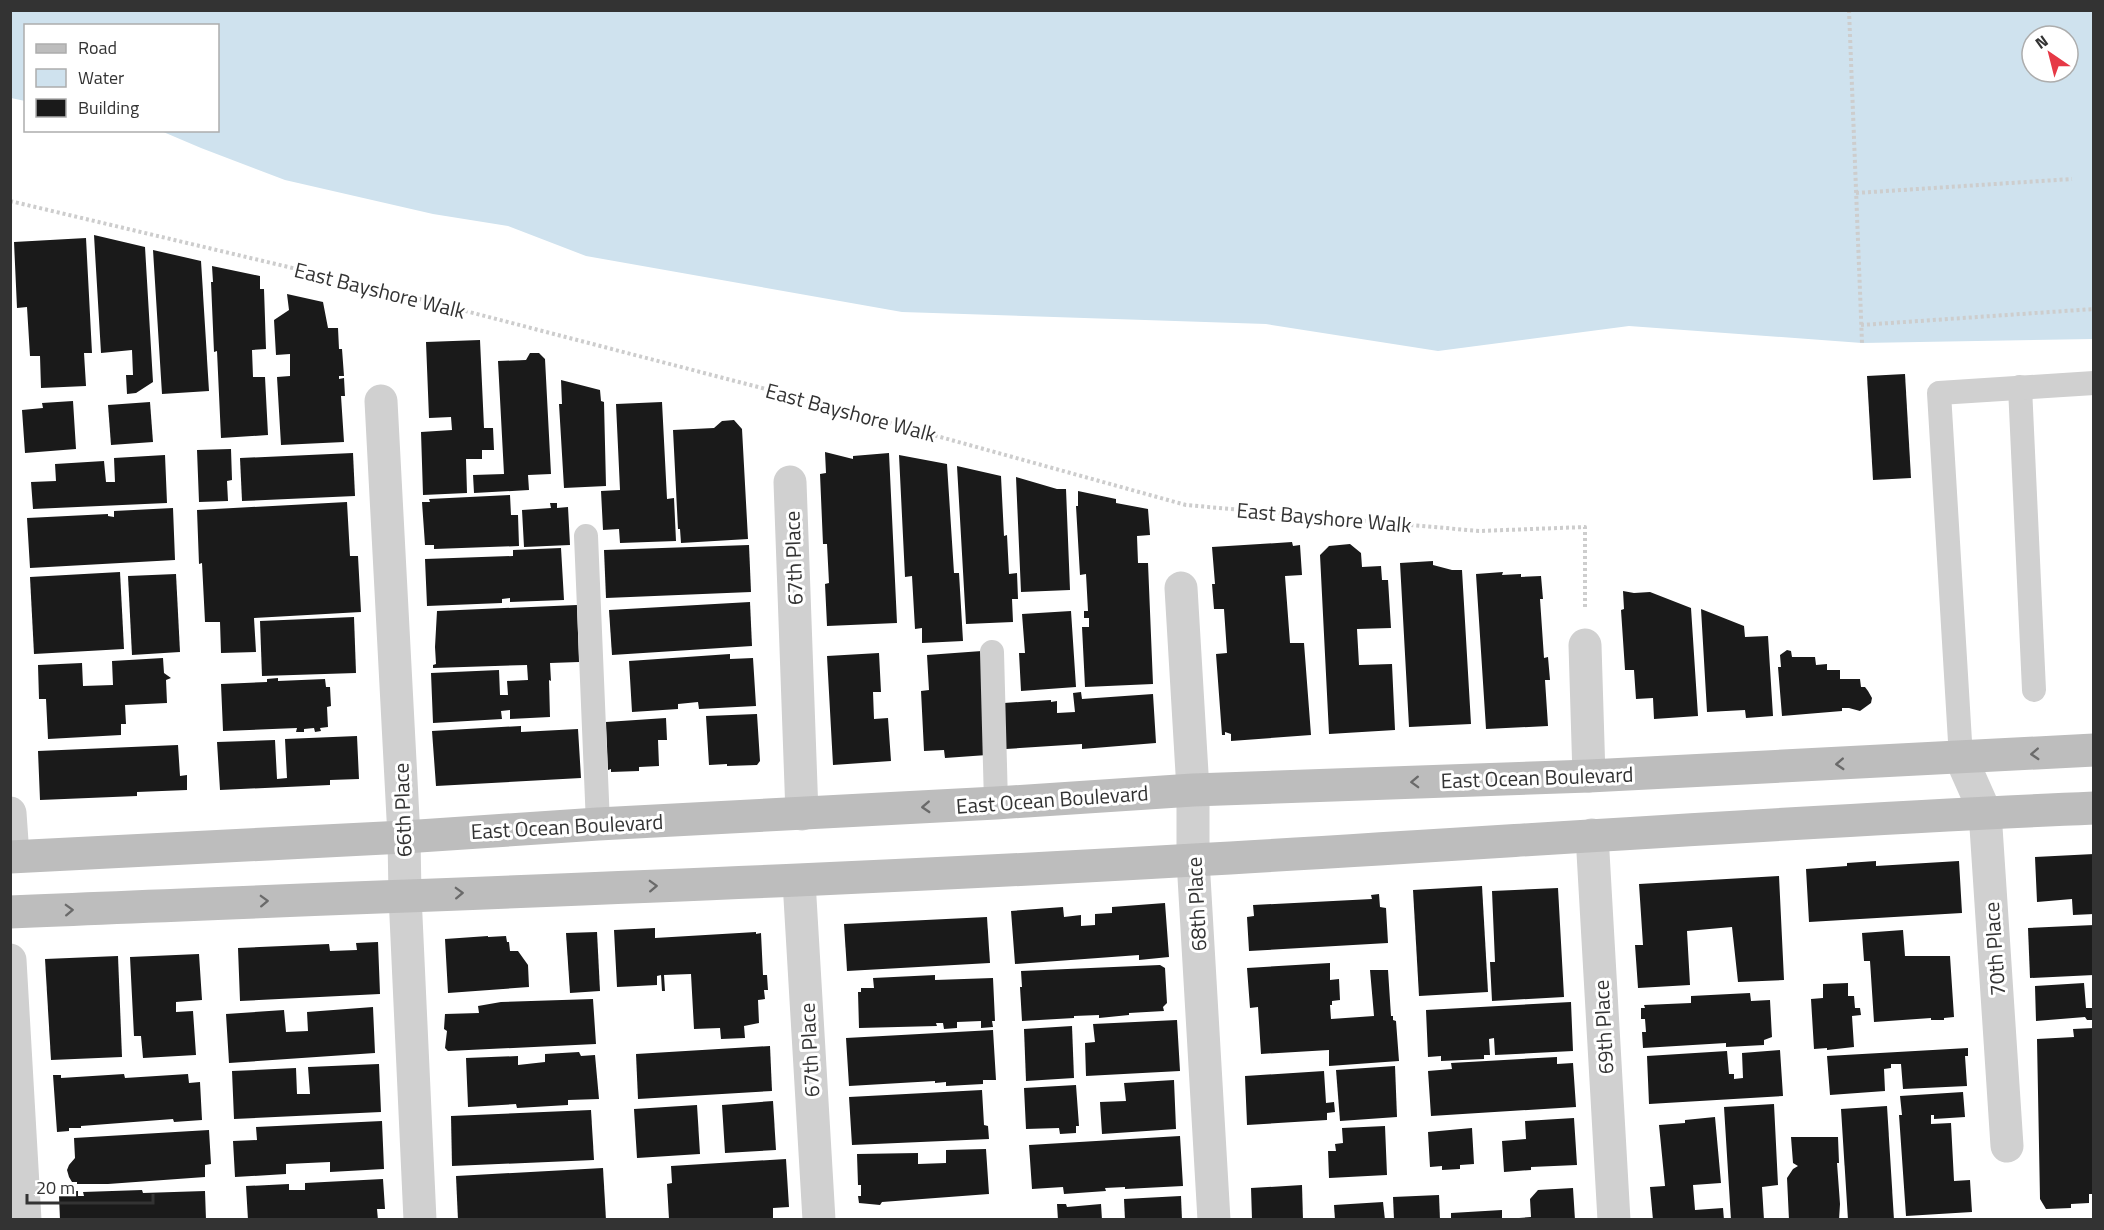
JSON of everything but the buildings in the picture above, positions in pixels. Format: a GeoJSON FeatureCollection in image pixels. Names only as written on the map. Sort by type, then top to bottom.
{"type":"FeatureCollection","features":[{"type":"Feature","properties":{"kind":"main road","name":"East Ocean Boulevard"},"geometry":{"type":"LineString","coordinates":[[12,856],[404,837],[1193,790],[1589,776],[2094,750]]}},
{"type":"Feature","properties":{"kind":"main road"},"geometry":{"type":"LineString","coordinates":[[10,912],[799,881],[1193,860],[1985,812],[2094,808]]}},
{"type":"Feature","properties":{"kind":"street","name":"66th Place"},"geometry":{"type":"LineString","coordinates":[[381,401],[404,837],[420,1220]]}},
{"type":"Feature","properties":{"kind":"street","name":"67th Place"},"geometry":{"type":"LineString","coordinates":[[790,482],[802,814]]}},
{"type":"Feature","properties":{"kind":"street","name":"68th Place"},"geometry":{"type":"LineString","coordinates":[[1181,588],[1193,790],[1193,860],[1214,1220]]}},
{"type":"Feature","properties":{"kind":"street"},"geometry":{"type":"LineString","coordinates":[[1585,645],[1589,776]]}},
{"type":"Feature","properties":{"kind":"street","name":"70th Place"},"geometry":{"type":"LineString","coordinates":[[1961,758],[1985,812],[2007,1146]]}},
{"type":"Feature","properties":{"kind":"street"},"geometry":{"type":"LineString","coordinates":[[10,813],[12,856]]}},
{"type":"Feature","properties":{"kind":"street","name":"69th Place"},"geometry":{"type":"LineString","coordinates":[[1592,835],[1614,1220]]}},
{"type":"Feature","properties":{"kind":"street","name":"67th Place"},"geometry":{"type":"LineString","coordinates":[[799,881],[819,1220]]}},
{"type":"Feature","properties":{"kind":"street"},"geometry":{"type":"LineString","coordinates":[[10,960],[25,1220]]}},
{"type":"Feature","properties":{"kind":"lane"},"geometry":{"type":"LineString","coordinates":[[1961,758],[1939,393],[2094,383]]}},
{"type":"Feature","properties":{"kind":"lane"},"geometry":{"type":"LineString","coordinates":[[2020,387],[2034,690]]}},
{"type":"Feature","properties":{"kind":"lane"},"geometry":{"type":"LineString","coordinates":[[586,536],[598,824]]}},
{"type":"Feature","properties":{"kind":"lane"},"geometry":{"type":"LineString","coordinates":[[992,652],[996,803]]}},
{"type":"Feature","properties":{"kind":"path"},"geometry":{"type":"LineString","coordinates":[[1849,10],[1862,343]]}},
{"type":"Feature","properties":{"kind":"path"},"geometry":{"type":"LineString","coordinates":[[1856,193],[2072,179]]}},
{"type":"Feature","properties":{"kind":"path","name":"East Bayshore Walk"},"geometry":{"type":"LineString","coordinates":[[10,201],[456,309],[785,394],[1186,505],[1479,531],[1585,527],[1585,645]]}},
{"type":"Feature","properties":{"kind":"path"},"geometry":{"type":"LineString","coordinates":[[1861,325],[2094,309]]}},
{"type":"Feature","properties":{"kind":"water"},"geometry":{"type":"Polygon","coordinates":[[[10,11],[2093,11],[2093,339],[1862,343],[1629,326],[1438,351],[1266,324],[902,312],[586,256],[508,226],[433,214],[285,180],[163,132],[219,132],[219,24],[24,24],[24,101],[11,98],[10,11]]]}}]}
